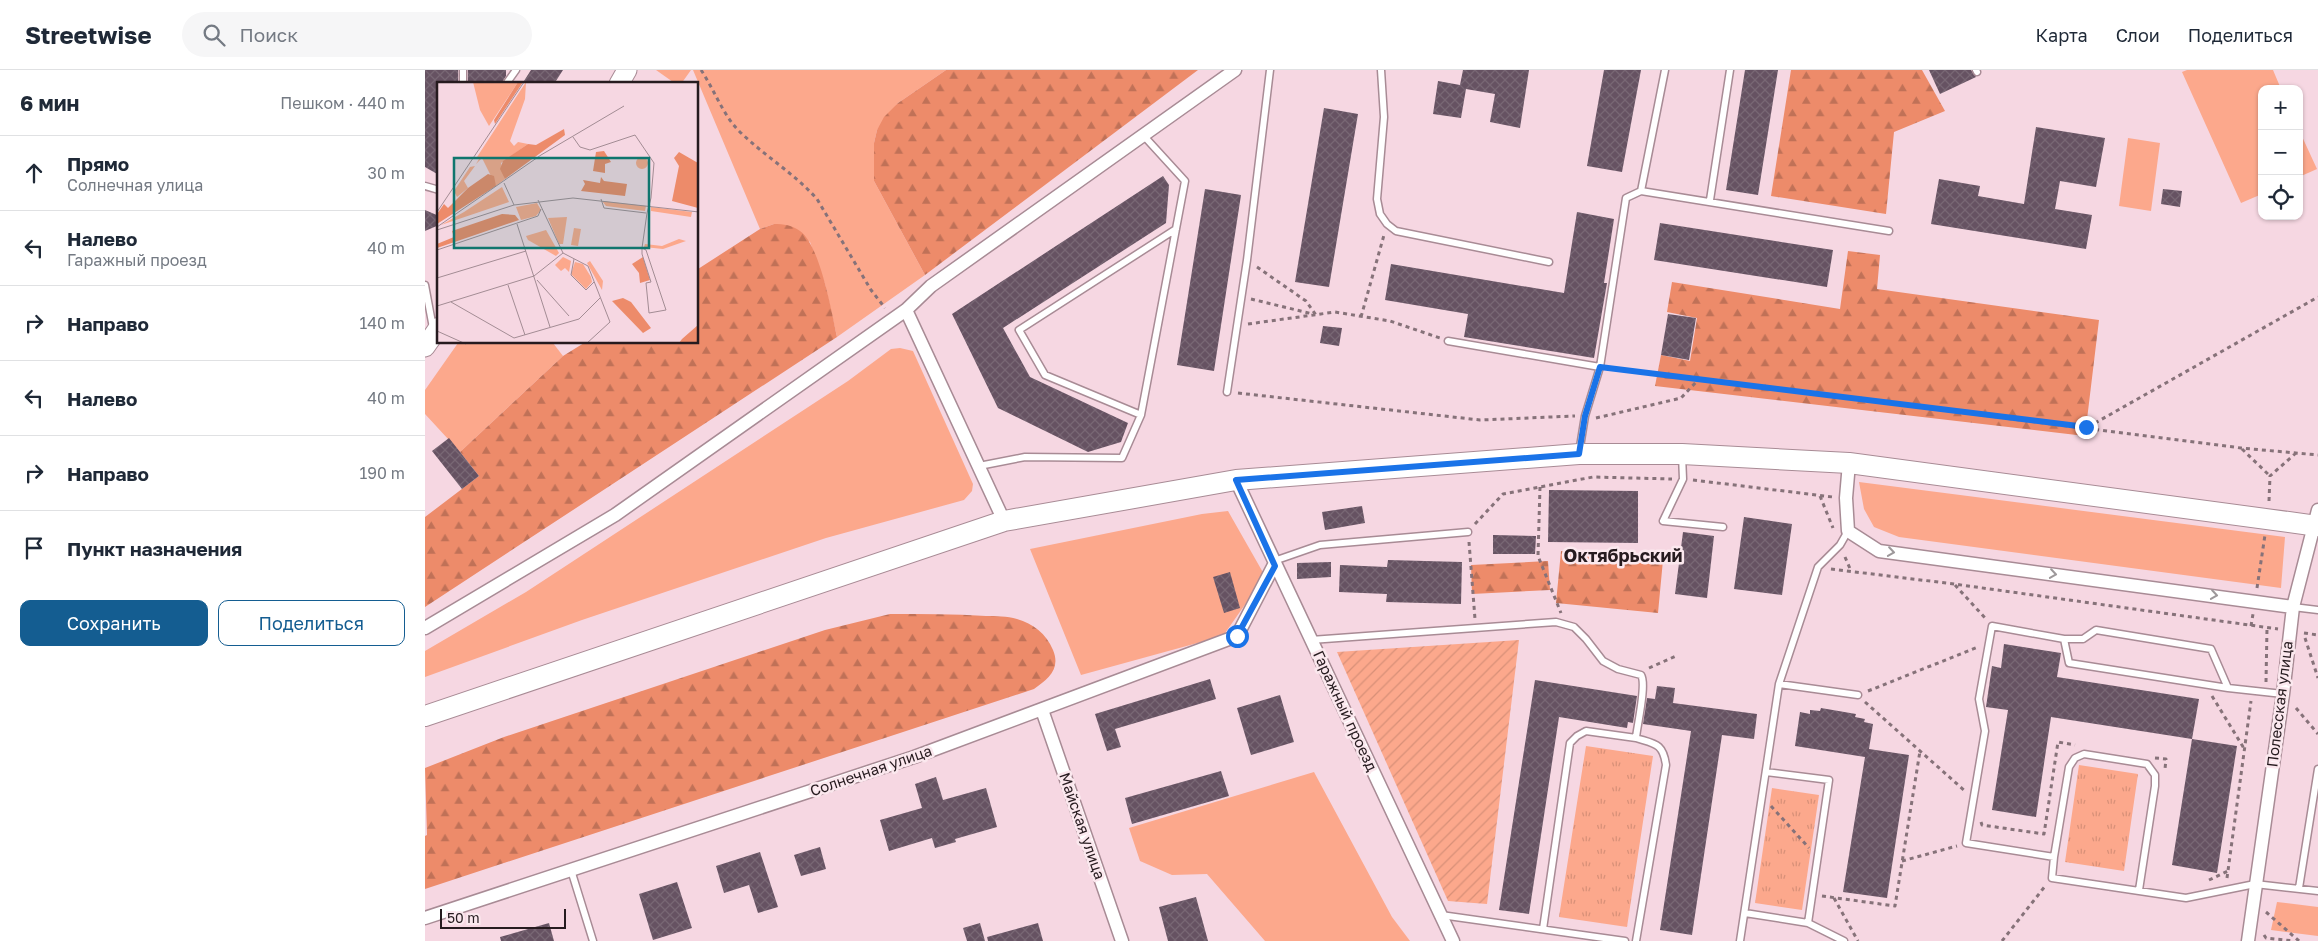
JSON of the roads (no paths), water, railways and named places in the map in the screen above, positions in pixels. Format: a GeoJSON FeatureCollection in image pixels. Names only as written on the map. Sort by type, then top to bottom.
{"type":"FeatureCollection","features":[{"type":"Feature","properties":{"kind":"main road"},"geometry":{"type":"LineString","coordinates":[[425,716],[1004,521],[1236,480],[1579,454],[1682,454],[1849,463],[2317,520]]}},
{"type":"Feature","properties":{"kind":"street"},"geometry":{"type":"LineString","coordinates":[[620,82],[627,70]]}},
{"type":"Feature","properties":{"kind":"street"},"geometry":{"type":"LineString","coordinates":[[425,628],[615,515],[906,310],[931,286],[1235,70]]}},
{"type":"Feature","properties":{"kind":"street"},"geometry":{"type":"LineString","coordinates":[[906,310],[1004,521]]}},
{"type":"Feature","properties":{"kind":"street"},"geometry":{"type":"LineString","coordinates":[[1849,463],[1846,498],[1848,531],[1879,551],[2293,607]]}},
{"type":"Feature","properties":{"kind":"street","name":"Гаражный проезд"},"geometry":{"type":"LineString","coordinates":[[1236,480],[1453,941]]}},
{"type":"Feature","properties":{"kind":"street","name":"Полесская улица"},"geometry":{"type":"LineString","coordinates":[[2247,941],[2283,694],[2289,631],[2293,607],[2317,520]]}},
{"type":"Feature","properties":{"kind":"street","name":"Солнечная улица"},"geometry":{"type":"LineString","coordinates":[[425,918],[914,757],[1237,636],[1274,563]]}},
{"type":"Feature","properties":{"kind":"street","name":"Майская улица"},"geometry":{"type":"LineString","coordinates":[[1041,710],[1122,941]]}},
{"type":"Feature","properties":{"kind":"lane"},"geometry":{"type":"LineString","coordinates":[[507,82],[509,70]]}},
{"type":"Feature","properties":{"kind":"lane"},"geometry":{"type":"LineString","coordinates":[[507,82],[516,70]]}},
{"type":"Feature","properties":{"kind":"lane"},"geometry":{"type":"LineString","coordinates":[[1227,392],[1247,260],[1270,70]]}},
{"type":"Feature","properties":{"kind":"lane"},"geometry":{"type":"LineString","coordinates":[[1381,70],[1384,117],[1377,198],[1380,214],[1387,224],[1397,231],[1549,262]]}},
{"type":"Feature","properties":{"kind":"lane"},"geometry":{"type":"LineString","coordinates":[[1641,191],[1665,70]]}},
{"type":"Feature","properties":{"kind":"lane"},"geometry":{"type":"LineString","coordinates":[[1710,200],[1731,70]]}},
{"type":"Feature","properties":{"kind":"lane"},"geometry":{"type":"LineString","coordinates":[[979,466],[1025,457],[1123,458],[1141,415],[1185,181],[1143,135]]}},
{"type":"Feature","properties":{"kind":"lane"},"geometry":{"type":"LineString","coordinates":[[1579,454],[1585,416],[1600,367],[1627,198],[1641,191],[1710,200],[1889,231]]}},
{"type":"Feature","properties":{"kind":"lane"},"geometry":{"type":"LineString","coordinates":[[1141,415],[1045,375],[1019,330],[1176,229]]}},
{"type":"Feature","properties":{"kind":"lane"},"geometry":{"type":"LineString","coordinates":[[425,285],[432,336]]}},
{"type":"Feature","properties":{"kind":"lane"},"geometry":{"type":"LineString","coordinates":[[1448,341],[1600,367]]}},
{"type":"Feature","properties":{"kind":"lane"},"geometry":{"type":"LineString","coordinates":[[1682,454],[1683,479],[1663,522],[1723,526]]}},
{"type":"Feature","properties":{"kind":"lane"},"geometry":{"type":"LineString","coordinates":[[1741,941],[1779,684],[1818,567],[1840,545],[1848,531]]}},
{"type":"Feature","properties":{"kind":"lane"},"geometry":{"type":"LineString","coordinates":[[1274,563],[1320,545],[1468,532]]}},
{"type":"Feature","properties":{"kind":"lane"},"geometry":{"type":"LineString","coordinates":[[2293,607],[2318,610]]}},
{"type":"Feature","properties":{"kind":"lane"},"geometry":{"type":"LineString","coordinates":[[1311,640],[1556,622],[1566,625],[1574,628],[1586,639],[1603,661],[1617,669],[1637,673],[1643,678],[1636,738]]}},
{"type":"Feature","properties":{"kind":"lane"},"geometry":{"type":"LineString","coordinates":[[2054,856],[1966,843],[1985,731],[1979,699],[1992,626],[2064,639],[2083,639],[2095,630],[2211,649],[2228,688]]}},
{"type":"Feature","properties":{"kind":"lane"},"geometry":{"type":"LineString","coordinates":[[2064,639],[2069,663],[2228,688],[2283,694]]}},
{"type":"Feature","properties":{"kind":"lane"},"geometry":{"type":"LineString","coordinates":[[1779,684],[1857,695]]}},
{"type":"Feature","properties":{"kind":"lane"},"geometry":{"type":"LineString","coordinates":[[1543,929],[1570,743],[1585,731],[1636,738],[1657,745],[1664,752],[1666,765],[1636,941]]}},
{"type":"Feature","properties":{"kind":"lane"},"geometry":{"type":"LineString","coordinates":[[2139,890],[2155,786],[2155,774],[2147,764],[2084,754],[2075,758],[2069,767],[2051,878],[2186,898],[2255,884],[2318,891]]}},
{"type":"Feature","properties":{"kind":"lane"},"geometry":{"type":"LineString","coordinates":[[2299,888],[2318,769]]}},
{"type":"Feature","properties":{"kind":"lane"},"geometry":{"type":"LineString","coordinates":[[1766,772],[1829,780],[1808,923]]}},
{"type":"Feature","properties":{"kind":"lane"},"geometry":{"type":"LineString","coordinates":[[571,870],[593,941]]}},
{"type":"Feature","properties":{"kind":"lane"},"geometry":{"type":"LineString","coordinates":[[1745,913],[1808,923],[1844,941]]}},
{"type":"Feature","properties":{"kind":"lane"},"geometry":{"type":"LineString","coordinates":[[1441,915],[1625,941]]}},
{"type":"Feature","properties":{"kind":"district","name":"Октябрьский"},"geometry":{"type":"Point","coordinates":[1623,556]}}]}
